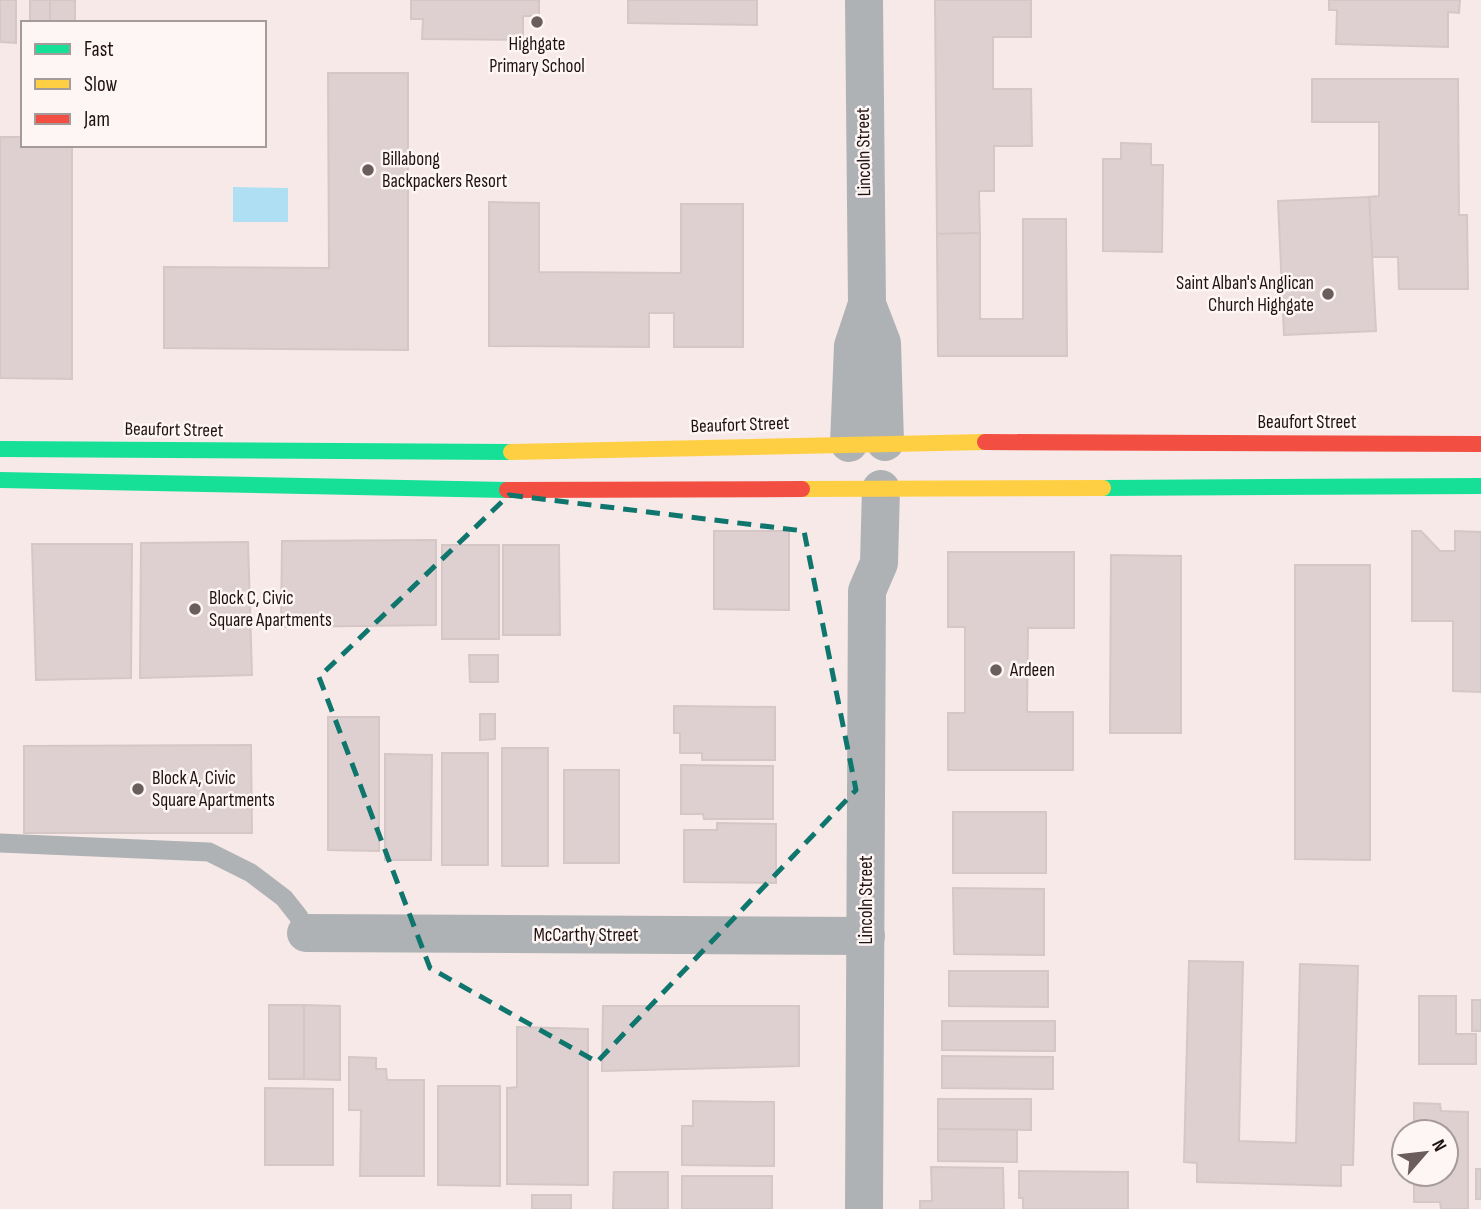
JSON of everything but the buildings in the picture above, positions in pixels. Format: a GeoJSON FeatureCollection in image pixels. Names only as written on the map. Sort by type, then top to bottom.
{"type":"FeatureCollection","features":[{"type":"Feature","properties":{"kind":"main road","name":"Beaufort Street"},"geometry":{"type":"LineString","coordinates":[[0,449],[450,454],[867,443],[1481,444]]}},
{"type":"Feature","properties":{"kind":"main road"},"geometry":{"type":"LineString","coordinates":[[0,480],[488,490],[1481,486]]}},
{"type":"Feature","properties":{"kind":"street","name":"Lincoln Street"},"geometry":{"type":"LineString","coordinates":[[864,0],[867,304],[853,346],[867,443]]}},
{"type":"Feature","properties":{"kind":"street","name":"Lincoln Street"},"geometry":{"type":"LineString","coordinates":[[864,1209],[867,591],[879,564],[868,489]]}},
{"type":"Feature","properties":{"kind":"street","name":"McCarthy Street"},"geometry":{"type":"LineString","coordinates":[[306,933],[866,936]]}},
{"type":"Feature","properties":{"kind":"lane"},"geometry":{"type":"LineString","coordinates":[[0,843],[209,852],[251,873],[284,898],[299,917],[306,933]]}},
{"type":"Feature","properties":{"kind":"highlighted area"},"geometry":{"type":"Polygon","coordinates":[[[509,495],[804,531],[856,790],[597,1062],[430,968],[319,677],[509,495]]]}},
{"type":"Feature","properties":{"kind":"water"},"geometry":{"type":"Polygon","coordinates":[[[233,187],[288,188],[288,222],[233,222],[233,187]]]}},
{"type":"Feature","properties":{"kind":"traffic: fast"},"geometry":{"type":"LineString","coordinates":[[0,449],[511,452]]}},
{"type":"Feature","properties":{"kind":"traffic: fast"},"geometry":{"type":"LineString","coordinates":[[0,480],[507,490]]}},
{"type":"Feature","properties":{"kind":"traffic: fast"},"geometry":{"type":"LineString","coordinates":[[1103,488],[1481,486]]}},
{"type":"Feature","properties":{"kind":"traffic: slow"},"geometry":{"type":"LineString","coordinates":[[511,452],[985,442]]}},
{"type":"Feature","properties":{"kind":"traffic: slow"},"geometry":{"type":"LineString","coordinates":[[802,489],[1103,488]]}},
{"type":"Feature","properties":{"kind":"traffic: jam"},"geometry":{"type":"LineString","coordinates":[[985,442],[1481,444]]}},
{"type":"Feature","properties":{"kind":"traffic: jam"},"geometry":{"type":"LineString","coordinates":[[507,490],[802,489]]}},
{"type":"Feature","properties":{"kind":"place","name":"Highgate Primary School"},"geometry":{"type":"Point","coordinates":[537,22]}},
{"type":"Feature","properties":{"kind":"place","name":"Billabong Backpackers Resort"},"geometry":{"type":"Point","coordinates":[368,170]}},
{"type":"Feature","properties":{"kind":"place","name":"Saint Alban's Anglican Church Highgate"},"geometry":{"type":"Point","coordinates":[1328,294]}},
{"type":"Feature","properties":{"kind":"place","name":"Block C, Civic Square Apartments"},"geometry":{"type":"Point","coordinates":[195,609]}},
{"type":"Feature","properties":{"kind":"place","name":"Ardeen"},"geometry":{"type":"Point","coordinates":[996,670]}},
{"type":"Feature","properties":{"kind":"place","name":"Block A, Civic Square Apartments"},"geometry":{"type":"Point","coordinates":[138,789]}}]}
